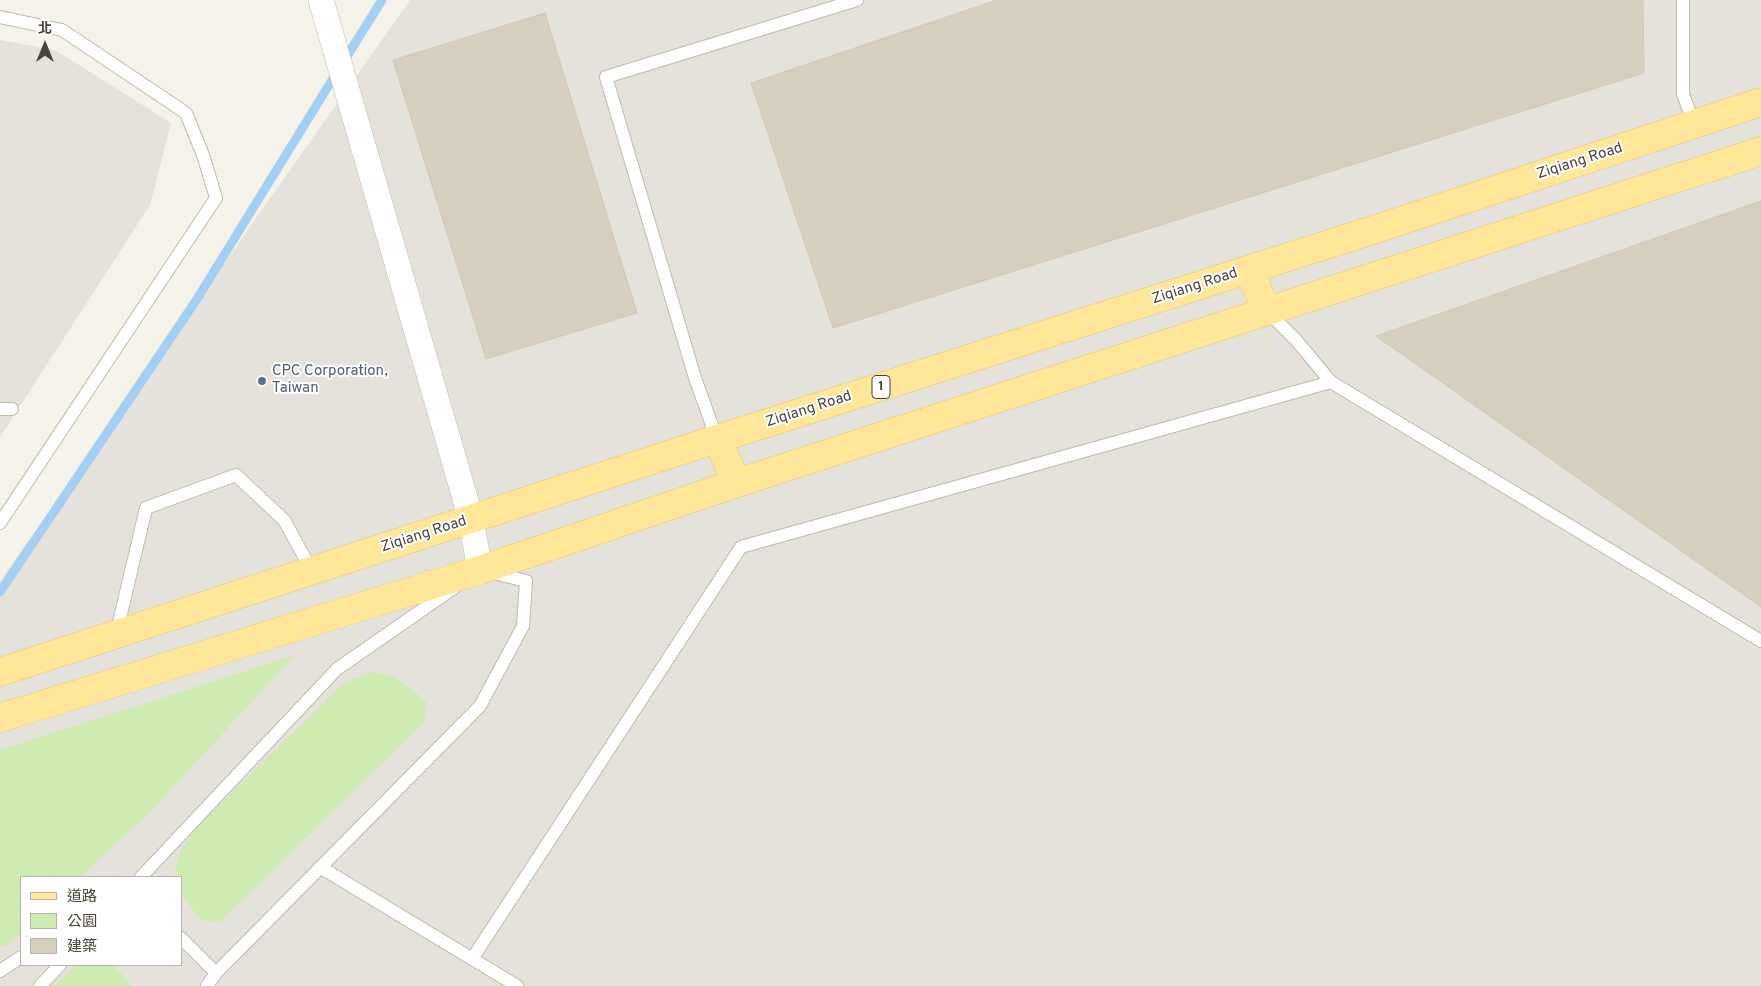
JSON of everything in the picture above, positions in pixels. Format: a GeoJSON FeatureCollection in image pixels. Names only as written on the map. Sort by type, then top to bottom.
{"type":"FeatureCollection","features":[{"type":"Feature","properties":{"kind":"main road","name":"Ziqiang Road"},"geometry":{"type":"LineString","coordinates":[[0,672],[718,439],[1249,270],[1761,102]]}},
{"type":"Feature","properties":{"kind":"main road"},"geometry":{"type":"LineString","coordinates":[[0,718],[480,570],[737,482],[1761,151]]}},
{"type":"Feature","properties":{"kind":"main road"},"geometry":{"type":"LineString","coordinates":[[1249,270],[1267,311]]}},
{"type":"Feature","properties":{"kind":"main road"},"geometry":{"type":"LineString","coordinates":[[718,439],[737,482]]}},
{"type":"Feature","properties":{"kind":"street"},"geometry":{"type":"LineString","coordinates":[[321,0],[470,519],[480,570]]}},
{"type":"Feature","properties":{"kind":"lane"},"geometry":{"type":"LineString","coordinates":[[718,439],[694,378],[606,77],[858,0]]}},
{"type":"Feature","properties":{"kind":"lane"},"geometry":{"type":"LineString","coordinates":[[1683,0],[1683,94],[1694,124]]}},
{"type":"Feature","properties":{"kind":"lane"},"geometry":{"type":"LineString","coordinates":[[0,17],[62,30],[186,113],[203,156],[216,198],[0,523]]}},
{"type":"Feature","properties":{"kind":"lane"},"geometry":{"type":"LineString","coordinates":[[1267,311],[1296,340],[1331,382],[1761,641]]}},
{"type":"Feature","properties":{"kind":"lane"},"geometry":{"type":"LineString","coordinates":[[472,959],[741,546],[1331,382]]}},
{"type":"Feature","properties":{"kind":"lane"},"geometry":{"type":"LineString","coordinates":[[116,634],[146,508],[236,475],[284,520],[312,571]]}},
{"type":"Feature","properties":{"kind":"lane"},"geometry":{"type":"LineString","coordinates":[[142,876],[337,669],[480,570],[526,581],[523,626],[480,706],[216,973],[207,986]]}},
{"type":"Feature","properties":{"kind":"lane"},"geometry":{"type":"LineString","coordinates":[[320,867],[516,986]]}},
{"type":"Feature","properties":{"kind":"lane"},"geometry":{"type":"LineString","coordinates":[[182,939],[216,973]]}},
{"type":"Feature","properties":{"kind":"lane"},"geometry":{"type":"LineString","coordinates":[[0,971],[20,958]]}},
{"type":"Feature","properties":{"kind":"lane"},"geometry":{"type":"LineString","coordinates":[[40,986],[59,966]]}},
{"type":"Feature","properties":{"kind":"shaded area"},"geometry":{"type":"Polygon","coordinates":[[[410,0],[1761,0],[1761,986],[0,986],[0,581],[410,0]]]}},
{"type":"Feature","properties":{"kind":"shaded area"},"geometry":{"type":"Polygon","coordinates":[[[0,40],[55,50],[171,123],[150,205],[0,437],[0,40]]]}},
{"type":"Feature","properties":{"kind":"green space"},"geometry":{"type":"Polygon","coordinates":[[[295,655],[151,811],[81,876],[20,876],[20,933],[7,945],[0,947],[0,750],[295,655]]]}},
{"type":"Feature","properties":{"kind":"green space"},"geometry":{"type":"Polygon","coordinates":[[[371,672],[391,676],[412,689],[427,703],[424,722],[220,922],[204,921],[197,915],[182,894],[182,876],[178,876],[175,868],[181,850],[197,827],[344,683],[371,672]]]}},
{"type":"Feature","properties":{"kind":"green space"},"geometry":{"type":"Polygon","coordinates":[[[75,966],[114,966],[133,986],[55,986],[75,966]]]}},
{"type":"Feature","properties":{"kind":"building"},"geometry":{"type":"Polygon","coordinates":[[[997,0],[1643,0],[1644,73],[833,328],[751,83],[997,0]]]}},
{"type":"Feature","properties":{"kind":"building"},"geometry":{"type":"Polygon","coordinates":[[[545,13],[637,313],[486,359],[393,60],[545,13]]]}},
{"type":"Feature","properties":{"kind":"building"},"geometry":{"type":"Polygon","coordinates":[[[1761,201],[1761,607],[1376,336],[1761,201]]]}},
{"type":"Feature","properties":{"kind":"waterway"},"geometry":{"type":"LineString","coordinates":[[344,61],[382,0]]}},
{"type":"Feature","properties":{"kind":"waterway"},"geometry":{"type":"LineString","coordinates":[[0,592],[197,299],[337,72]]}},
{"type":"Feature","properties":{"kind":"place","name":"CPC Corporation, Taiwan"},"geometry":{"type":"Point","coordinates":[262,381]}}]}
